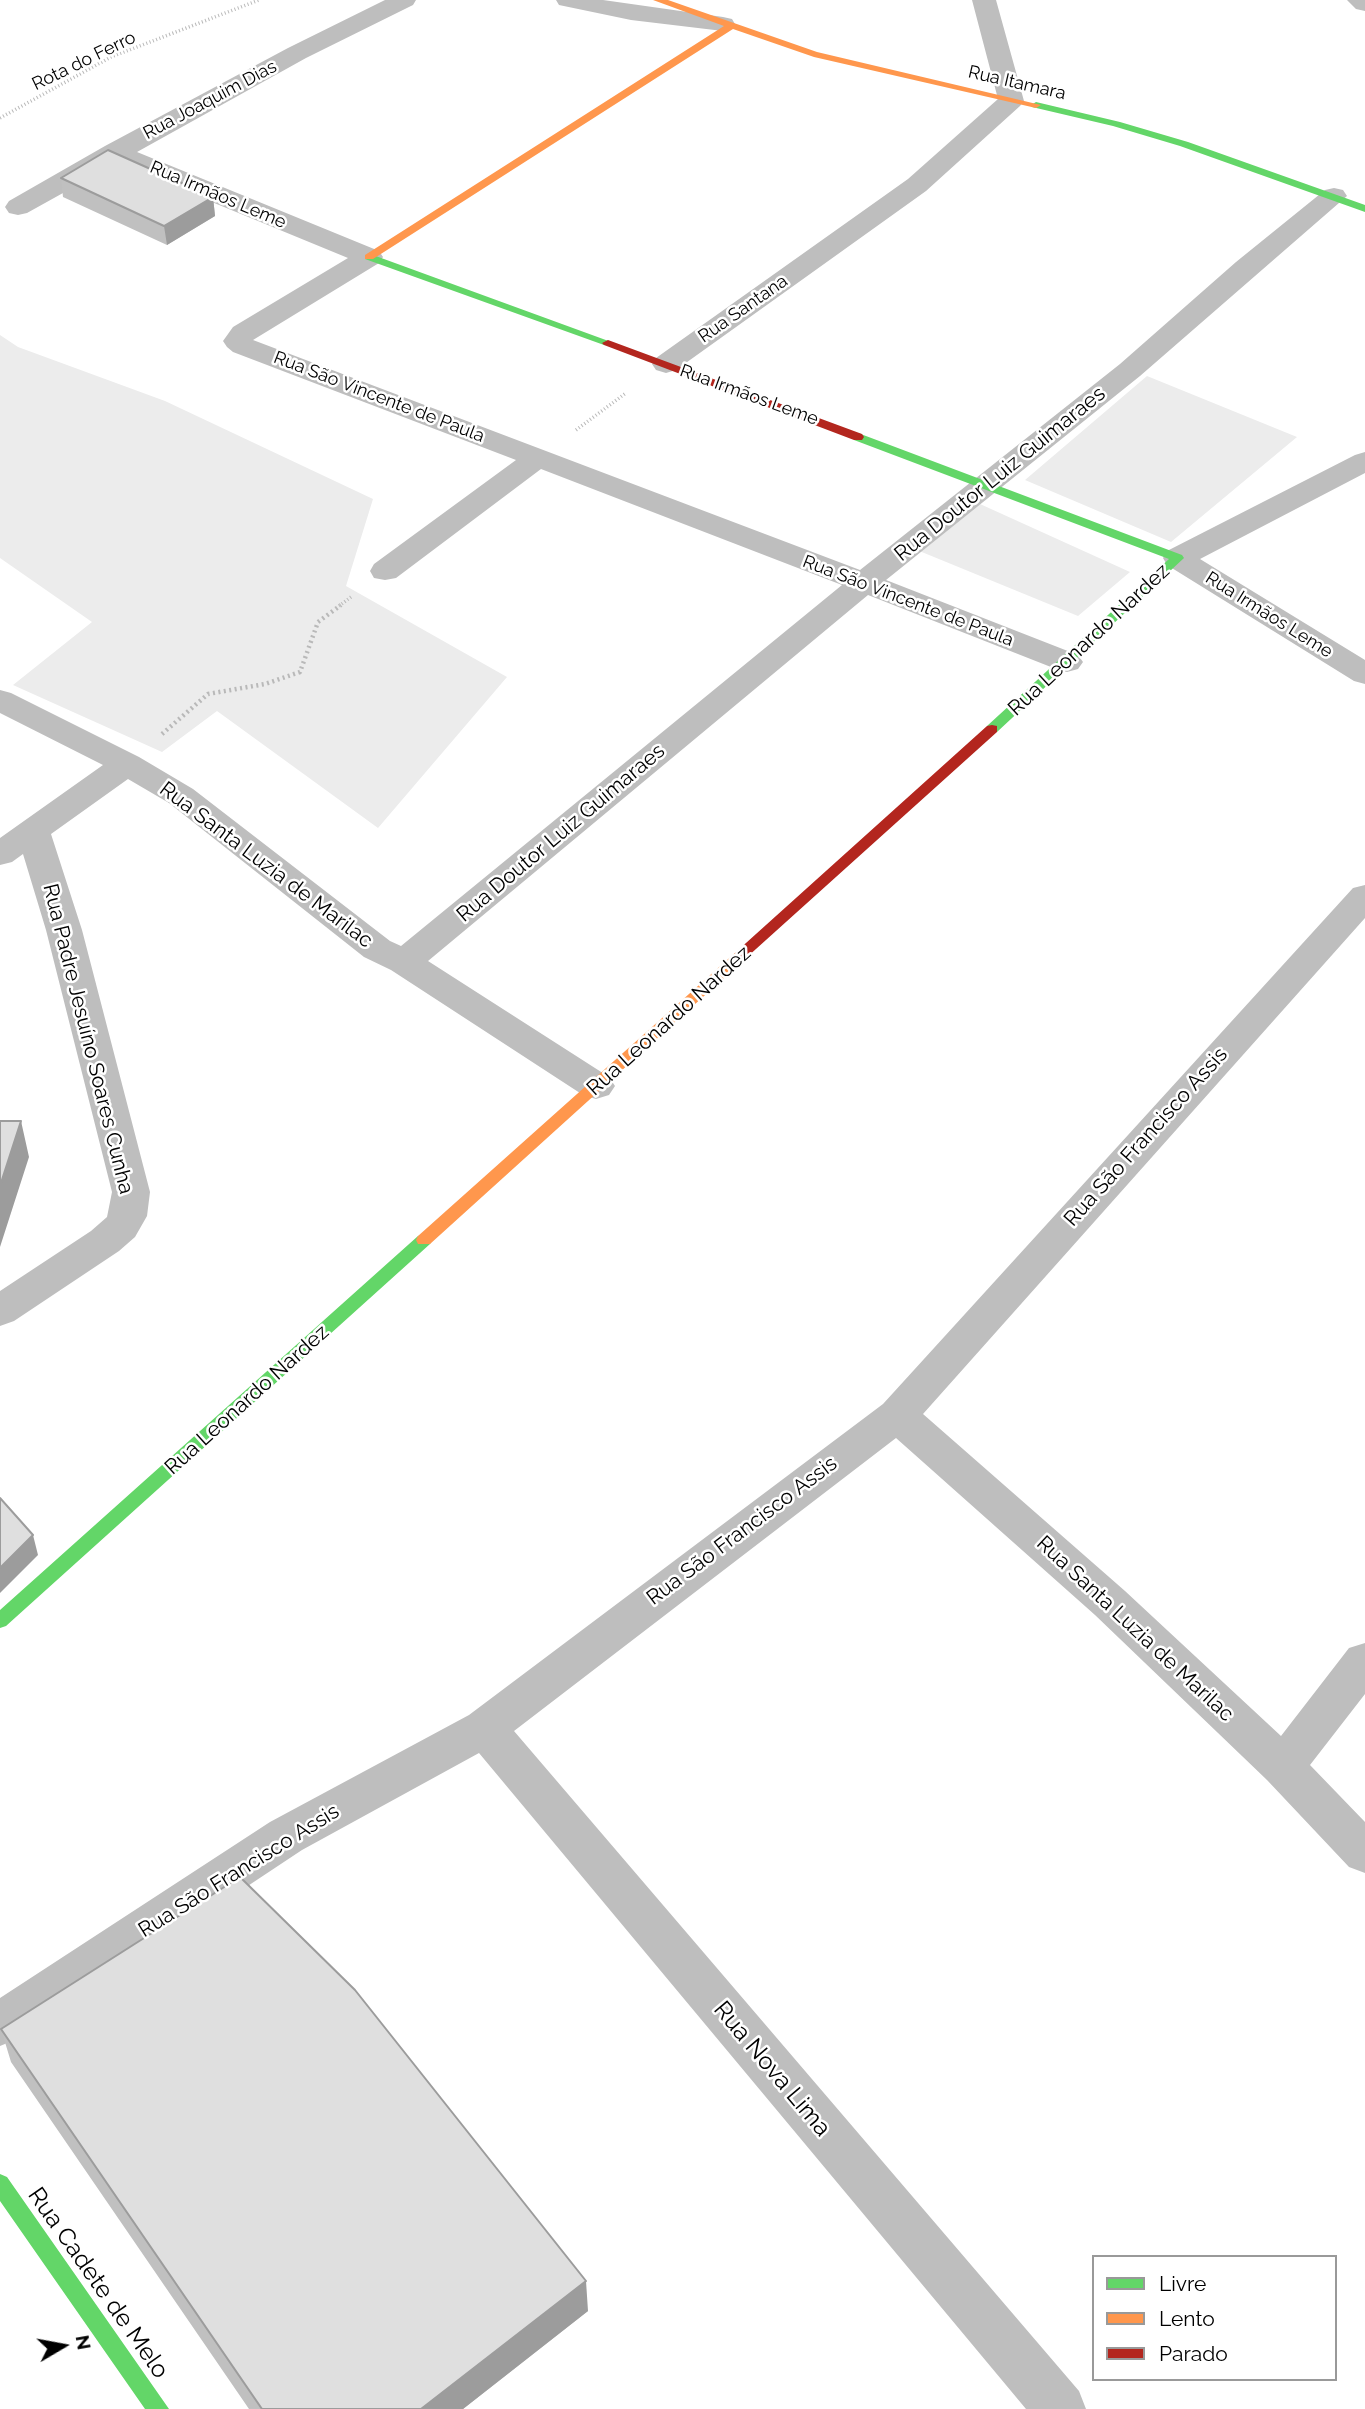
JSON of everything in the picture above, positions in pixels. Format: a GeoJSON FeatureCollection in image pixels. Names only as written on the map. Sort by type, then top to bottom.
{"type":"FeatureCollection","features":[{"type":"Feature","properties":{"kind":"street","name":"Rua Joaquim Dias"},"geometry":{"type":"LineString","coordinates":[[18,207],[298,53],[404,0]]}},
{"type":"Feature","properties":{"kind":"street"},"geometry":{"type":"LineString","coordinates":[[568,0],[631,13],[726,26]]}},
{"type":"Feature","properties":{"kind":"street","name":"Rua Itamara"},"geometry":{"type":"LineString","coordinates":[[658,0],[726,26],[838,61],[1116,124],[1184,144],[1365,209]]}},
{"type":"Feature","properties":{"kind":"street"},"geometry":{"type":"LineString","coordinates":[[984,0],[1011,102]]}},
{"type":"Feature","properties":{"kind":"street"},"geometry":{"type":"LineString","coordinates":[[1359,0],[1365,4]]}},
{"type":"Feature","properties":{"kind":"street","name":"Rua São Vincente de Paula"},"geometry":{"type":"LineString","coordinates":[[726,26],[369,257],[243,333],[237,341],[243,346],[539,457],[1067,662]]}},
{"type":"Feature","properties":{"kind":"street","name":"Rua Santana"},"geometry":{"type":"LineString","coordinates":[[666,364],[917,185],[1011,102]]}},
{"type":"Feature","properties":{"kind":"street","name":"Rua Irmãos Leme"},"geometry":{"type":"LineString","coordinates":[[114,152],[369,257],[986,483],[1178,558],[1365,674]]}},
{"type":"Feature","properties":{"kind":"street","name":"Rua Doutor Luiz Guimaraes"},"geometry":{"type":"LineString","coordinates":[[404,962],[862,584],[1130,370],[1246,268],[1334,197]]}},
{"type":"Feature","properties":{"kind":"street"},"geometry":{"type":"LineString","coordinates":[[385,571],[539,457]]}},
{"type":"Feature","properties":{"kind":"street","name":"Rua Leonardo Nardez"},"geometry":{"type":"LineString","coordinates":[[0,1621],[1067,662],[1178,558],[1365,461]]}},
{"type":"Feature","properties":{"kind":"street","name":"Rua Santa Luzia de Marilac"},"geometry":{"type":"LineString","coordinates":[[0,700],[127,764],[181,796],[377,949],[404,962],[596,1086]]}},
{"type":"Feature","properties":{"kind":"street"},"geometry":{"type":"LineString","coordinates":[[0,854],[127,764]]}},
{"type":"Feature","properties":{"kind":"street","name":"Rua Padre Jesuíno Soares Cunha"},"geometry":{"type":"LineString","coordinates":[[0,1311],[94,1249],[121,1227],[128,1216],[131,1192],[64,930],[33,830]]}},
{"type":"Feature","properties":{"kind":"street","name":"Rua São Francisco Assis"},"geometry":{"type":"LineString","coordinates":[[0,2024],[286,1836],[485,1728],[665,1588],[897,1415],[1365,896]]}},
{"type":"Feature","properties":{"kind":"street","name":"Rua Santa Luzia de Marilac"},"geometry":{"type":"LineString","coordinates":[[897,1415],[1110,1602],[1283,1767],[1365,1853]]}},
{"type":"Feature","properties":{"kind":"street"},"geometry":{"type":"LineString","coordinates":[[1283,1767],[1365,1661]]}},
{"type":"Feature","properties":{"kind":"street","name":"Rua Nova Lima"},"geometry":{"type":"LineString","coordinates":[[485,1728],[1060,2409]]}},
{"type":"Feature","properties":{"kind":"street","name":"Rua Cadete de Melo"},"geometry":{"type":"LineString","coordinates":[[0,2184],[158,2409]]}},
{"type":"Feature","properties":{"kind":"path","name":"Rota do Ferro"},"geometry":{"type":"LineString","coordinates":[[0,118],[111,57],[259,0]]}},
{"type":"Feature","properties":{"kind":"path"},"geometry":{"type":"LineString","coordinates":[[539,457],[666,364]]}},
{"type":"Feature","properties":{"kind":"path"},"geometry":{"type":"LineString","coordinates":[[127,764],[208,694],[265,684],[300,672],[318,622],[385,571]]}},
{"type":"Feature","properties":{"kind":"shaded area"},"geometry":{"type":"Polygon","coordinates":[[[0,335],[18,347],[165,401],[373,499],[346,586],[507,677],[378,828],[217,711],[162,752],[13,685],[92,622],[0,558],[0,335]]]}},
{"type":"Feature","properties":{"kind":"shaded area"},"geometry":{"type":"Polygon","coordinates":[[[1147,376],[1297,437],[1171,542],[1025,480],[1147,376]]]}},
{"type":"Feature","properties":{"kind":"shaded area"},"geometry":{"type":"Polygon","coordinates":[[[980,504],[1130,572],[1078,616],[912,548],[980,504]]]}},
{"type":"Feature","properties":{"kind":"building"},"geometry":{"type":"Polygon","coordinates":[[[108,150],[213,197],[164,226],[61,178],[108,150]]]}},
{"type":"Feature","properties":{"kind":"building"},"geometry":{"type":"Polygon","coordinates":[[[0,1121],[21,1121],[0,1186],[0,1121]]]}},
{"type":"Feature","properties":{"kind":"building"},"geometry":{"type":"Polygon","coordinates":[[[0,1498],[33,1535],[0,1568],[0,1498]]]}},
{"type":"Feature","properties":{"kind":"building"},"geometry":{"type":"Polygon","coordinates":[[[240,1877],[355,1990],[586,2281],[421,2409],[262,2409],[1,2029],[240,1877]]]}},
{"type":"Feature","properties":{"kind":"traffic: fast"},"geometry":{"type":"LineString","coordinates":[[1036,105],[1184,144],[1365,209]]}},
{"type":"Feature","properties":{"kind":"traffic: fast"},"geometry":{"type":"LineString","coordinates":[[369,257],[608,343]]}},
{"type":"Feature","properties":{"kind":"traffic: fast"},"geometry":{"type":"LineString","coordinates":[[858,437],[1178,558],[992,729]]}},
{"type":"Feature","properties":{"kind":"traffic: fast"},"geometry":{"type":"LineString","coordinates":[[0,1621],[424,1240]]}},
{"type":"Feature","properties":{"kind":"traffic: fast"},"geometry":{"type":"LineString","coordinates":[[0,2184],[158,2409]]}},
{"type":"Feature","properties":{"kind":"traffic: slow"},"geometry":{"type":"LineString","coordinates":[[658,0],[814,54],[1036,105]]}},
{"type":"Feature","properties":{"kind":"traffic: slow"},"geometry":{"type":"LineString","coordinates":[[369,257],[730,27]]}},
{"type":"Feature","properties":{"kind":"traffic: slow"},"geometry":{"type":"LineString","coordinates":[[424,1240],[741,955]]}},
{"type":"Feature","properties":{"kind":"traffic: jam"},"geometry":{"type":"LineString","coordinates":[[608,343],[858,437]]}},
{"type":"Feature","properties":{"kind":"traffic: jam"},"geometry":{"type":"LineString","coordinates":[[741,955],[992,729]]}}]}
